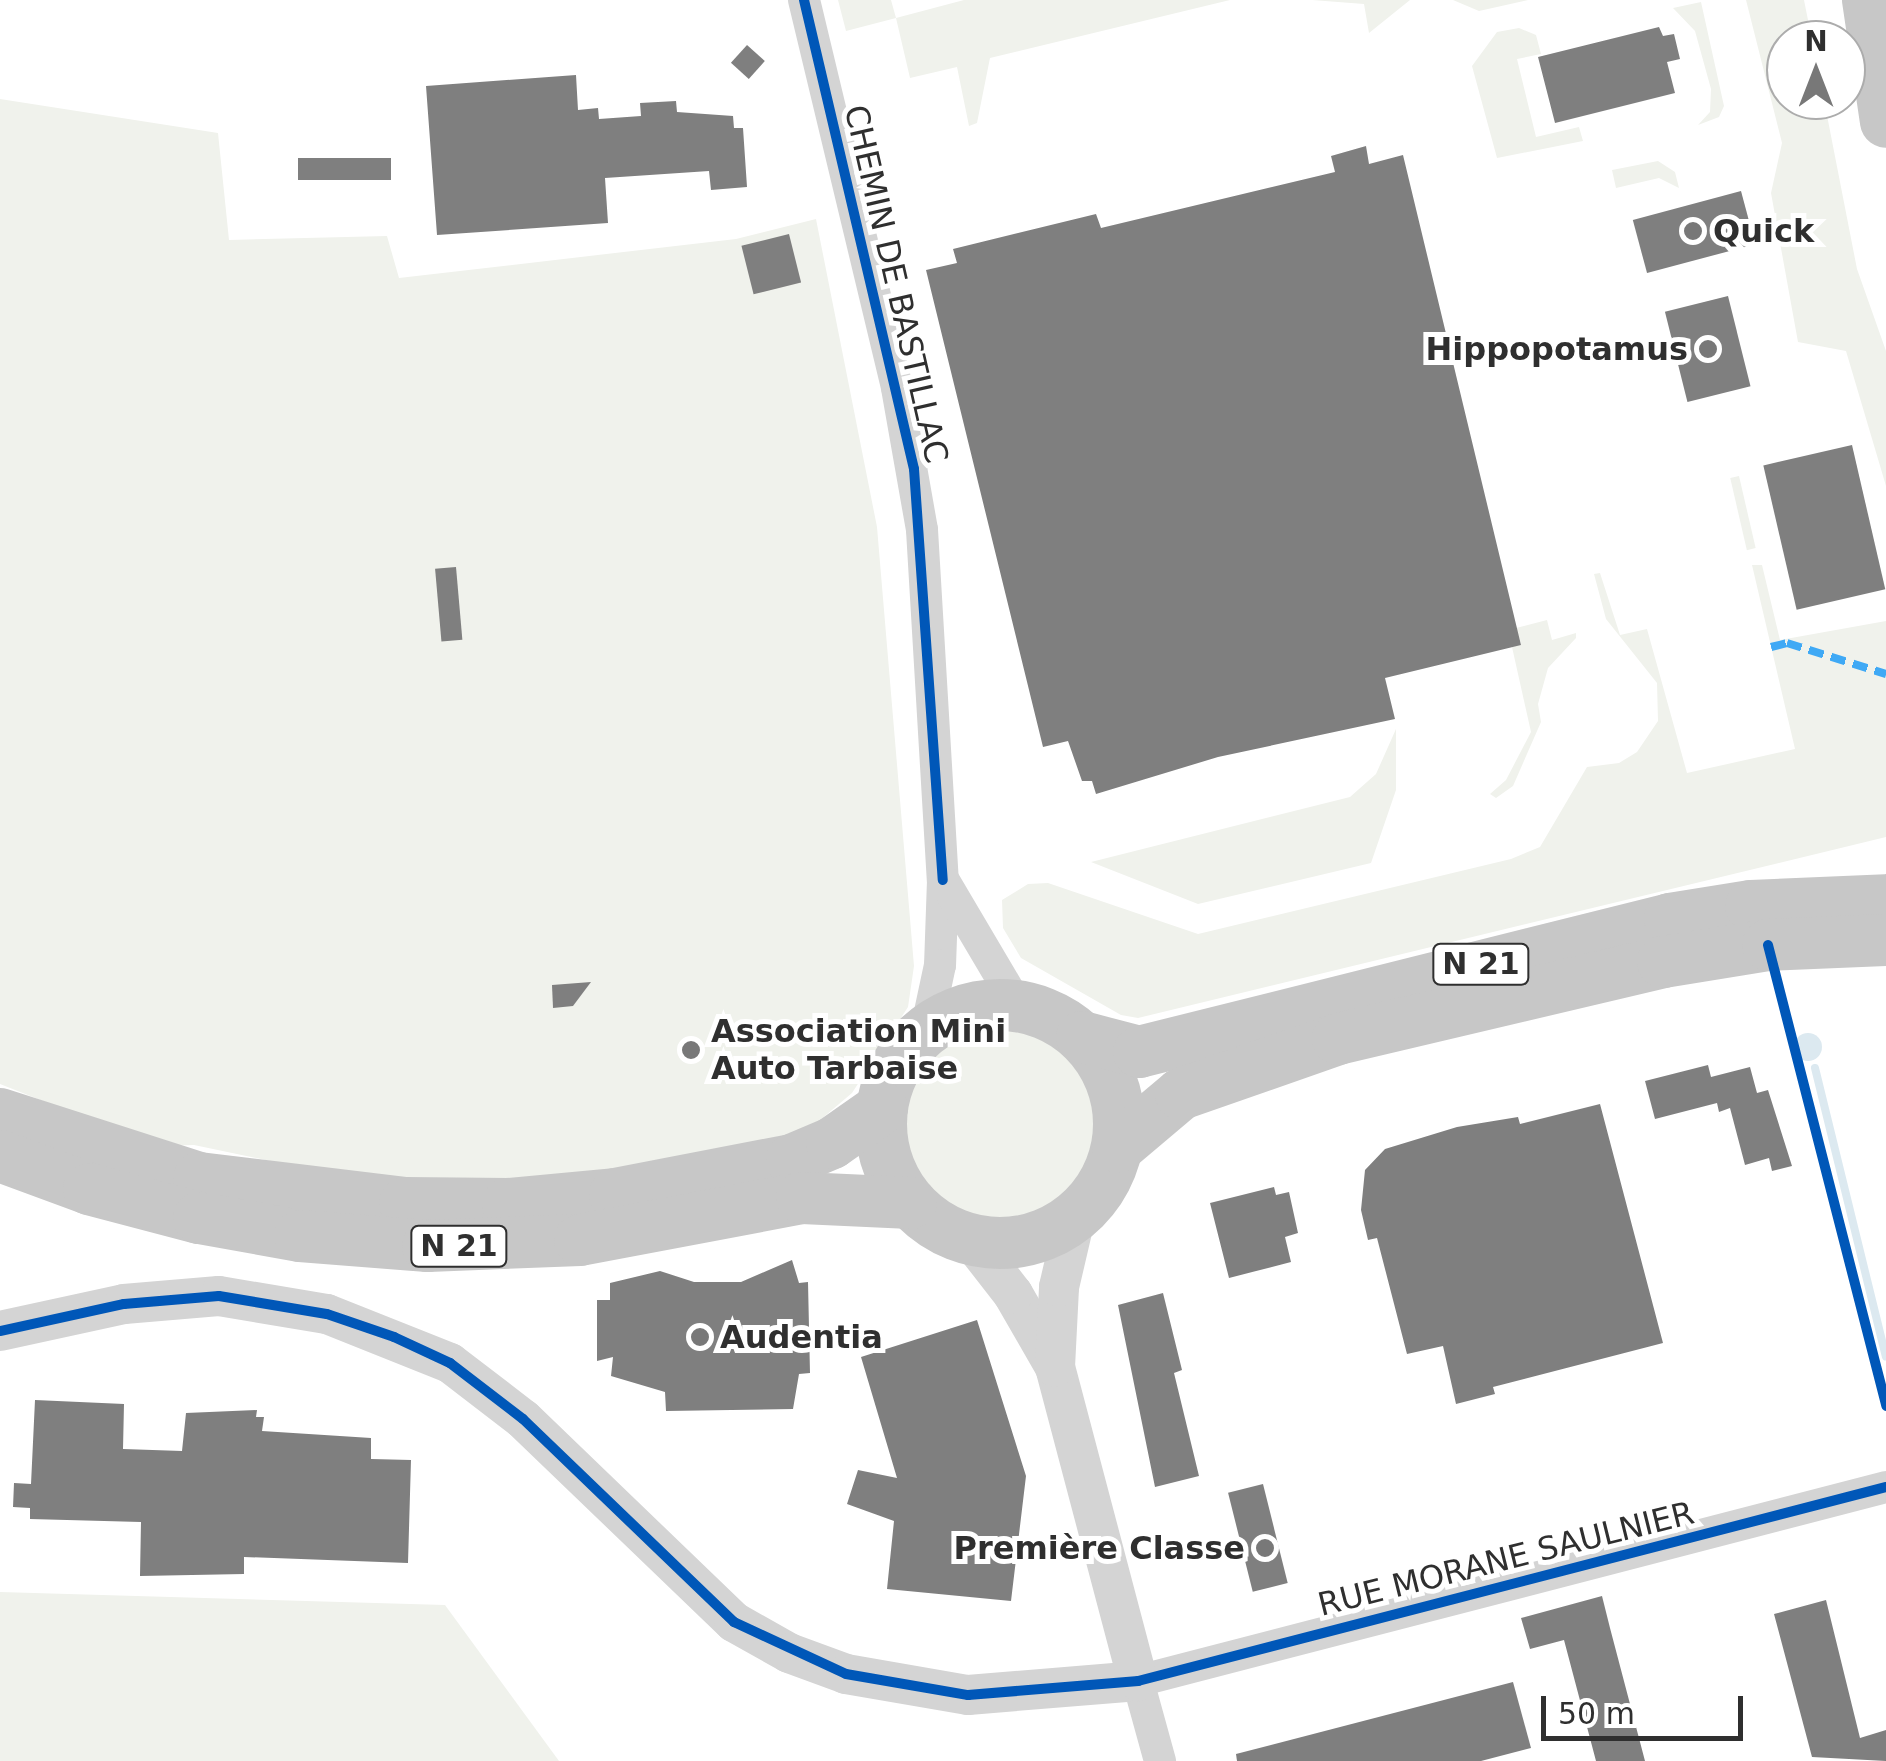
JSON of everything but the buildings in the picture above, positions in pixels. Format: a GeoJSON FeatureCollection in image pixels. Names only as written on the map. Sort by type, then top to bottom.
{"type":"FeatureCollection","features":[{"type":"Feature","properties":{"kind":"main road"},"geometry":{"type":"LineString","coordinates":[[1868,0],[1886,122]]}},
{"type":"Feature","properties":{"kind":"main road","name":"N 21"},"geometry":{"type":"LineString","coordinates":[[1082,1037],[1140,1052],[1670,919],[1751,906],[1886,900]]}},
{"type":"Feature","properties":{"kind":"main road","name":"N 21"},"geometry":{"type":"LineString","coordinates":[[1118,1147],[1181,1094],[1338,1039],[1664,962],[1768,945],[1886,940]]}},
{"type":"Feature","properties":{"kind":"main road"},"geometry":{"type":"LineString","coordinates":[[986,1006],[1018,1006],[1052,1017],[1082,1037],[1114,1088],[1118,1147],[1109,1174],[1075,1218],[1043,1236],[1008,1244],[971,1240],[938,1226],[911,1203],[887,1158],[882,1108],[897,1066],[926,1030],[986,1006]]}},
{"type":"Feature","properties":{"kind":"main road","name":"N 21"},"geometry":{"type":"LineString","coordinates":[[0,1114],[199,1178],[404,1203],[508,1204],[632,1192],[792,1160],[832,1143],[882,1108]]}},
{"type":"Feature","properties":{"kind":"main road","name":"N 21"},"geometry":{"type":"LineString","coordinates":[[0,1156],[89,1190],[199,1218],[300,1236],[428,1246],[580,1240],[802,1198],[911,1203]]}},
{"type":"Feature","properties":{"kind":"street","name":"CHEMIN DE BASTILLAC"},"geometry":{"type":"LineString","coordinates":[[804,0],[914,469],[943,880],[940,965],[926,1030]]}},
{"type":"Feature","properties":{"kind":"street","name":"CHEMIN DE BASTILLAC"},"geometry":{"type":"LineString","coordinates":[[943,880],[1018,1006]]}},
{"type":"Feature","properties":{"kind":"street"},"geometry":{"type":"LineString","coordinates":[[1055,1367],[1060,1286],[1075,1218]]}},
{"type":"Feature","properties":{"kind":"street"},"geometry":{"type":"LineString","coordinates":[[971,1240],[1014,1294],[1055,1367],[1160,1761]]}},
{"type":"Feature","properties":{"kind":"street"},"geometry":{"type":"LineString","coordinates":[[0,1331],[124,1304],[219,1296],[326,1314],[450,1362],[523,1419],[734,1622],[790,1653],[846,1674],[968,1694],[1138,1681]]}},
{"type":"Feature","properties":{"kind":"street","name":"RUE MORANE SAULNIER"},"geometry":{"type":"LineString","coordinates":[[1138,1681],[1886,1486]]}},
{"type":"Feature","properties":{"kind":"shaded area"},"geometry":{"type":"Polygon","coordinates":[[[838,0],[891,0],[896,18],[846,31],[838,0]]]}},
{"type":"Feature","properties":{"kind":"shaded area"},"geometry":{"type":"Polygon","coordinates":[[[964,0],[1230,0],[990,58],[977,123],[969,126],[957,67],[910,78],[896,18],[964,0]]]}},
{"type":"Feature","properties":{"kind":"shaded area"},"geometry":{"type":"Polygon","coordinates":[[[1312,0],[1410,0],[1369,33],[1364,4],[1312,0]]]}},
{"type":"Feature","properties":{"kind":"shaded area"},"geometry":{"type":"Polygon","coordinates":[[[1453,0],[1528,0],[1479,11],[1453,0]]]}},
{"type":"Feature","properties":{"kind":"shaded area"},"geometry":{"type":"Polygon","coordinates":[[[1746,0],[1804,0],[1808,20],[1766,20],[1766,79],[1746,0]]]}},
{"type":"Feature","properties":{"kind":"shaded area"},"geometry":{"type":"Polygon","coordinates":[[[1701,2],[1724,106],[1719,117],[1698,125],[1710,112],[1711,89],[1695,31],[1673,8],[1701,2]]]}},
{"type":"Feature","properties":{"kind":"shaded area"},"geometry":{"type":"Polygon","coordinates":[[[1519,28],[1536,35],[1541,54],[1517,59],[1536,137],[1579,127],[1583,141],[1497,158],[1472,66],[1497,32],[1519,28]]]}},
{"type":"Feature","properties":{"kind":"shaded area"},"geometry":{"type":"Polygon","coordinates":[[[0,99],[218,133],[229,240],[387,236],[399,278],[736,239],[816,219],[877,527],[914,966],[908,1007],[852,1093],[806,1132],[641,1166],[511,1180],[366,1181],[194,1145],[157,1146],[0,1084],[0,99]]]}},
{"type":"Feature","properties":{"kind":"shaded area"},"geometry":{"type":"Polygon","coordinates":[[[1776,120],[1828,120],[1857,269],[1886,351],[1886,486],[1846,351],[1798,342],[1771,193],[1782,143],[1776,120]]]}},
{"type":"Feature","properties":{"kind":"shaded area"},"geometry":{"type":"Polygon","coordinates":[[[1658,161],[1675,172],[1679,188],[1659,178],[1616,188],[1612,170],[1658,161]]]}},
{"type":"Feature","properties":{"kind":"shaded area"},"geometry":{"type":"Polygon","coordinates":[[[1739,476],[1756,548],[1747,550],[1730,478],[1739,476]]]}},
{"type":"Feature","properties":{"kind":"shaded area"},"geometry":{"type":"Polygon","coordinates":[[[1752,565],[1762,565],[1780,640],[1886,621],[1886,837],[1138,1018],[1121,1015],[1021,958],[1003,928],[1002,900],[1028,884],[1048,883],[1198,934],[1511,859],[1540,847],[1587,767],[1619,763],[1637,752],[1658,721],[1657,683],[1606,619],[1594,574],[1600,573],[1620,635],[1647,629],[1687,773],[1795,749],[1752,565]]]}},
{"type":"Feature","properties":{"kind":"shaded area"},"geometry":{"type":"Polygon","coordinates":[[[1547,620],[1552,640],[1576,633],[1576,638],[1548,668],[1538,704],[1541,722],[1513,786],[1496,798],[1490,794],[1506,780],[1531,732],[1512,647],[1521,644],[1516,628],[1547,620]]]}},
{"type":"Feature","properties":{"kind":"shaded area"},"geometry":{"type":"Polygon","coordinates":[[[1396,729],[1396,790],[1371,863],[1198,904],[1091,862],[1350,797],[1376,774],[1396,729]]]}},
{"type":"Feature","properties":{"kind":"shaded area"},"geometry":{"type":"Polygon","coordinates":[[[999,1025],[1037,1033],[1069,1055],[1091,1087],[1099,1125],[1091,1163],[1069,1195],[1037,1217],[999,1225],[961,1217],[929,1195],[907,1163],[899,1125],[907,1087],[929,1055],[961,1033],[999,1025]]]}},
{"type":"Feature","properties":{"kind":"shaded area"},"geometry":{"type":"Polygon","coordinates":[[[1808,1033],[1818,1037],[1822,1047],[1818,1057],[1808,1061],[1798,1057],[1794,1047],[1798,1037],[1808,1033]]]}},
{"type":"Feature","properties":{"kind":"shaded area"},"geometry":{"type":"Polygon","coordinates":[[[0,1592],[445,1605],[559,1761],[0,1761],[0,1592]]]}},
{"type":"Feature","properties":{"kind":"waterway"},"geometry":{"type":"LineString","coordinates":[[1815,1068],[1886,1356]]}},
{"type":"Feature","properties":{"kind":"marked path"},"geometry":{"type":"LineString","coordinates":[[1771,647],[1787,643],[1886,674]]}},
{"type":"Feature","properties":{"kind":"cycle path"},"geometry":{"type":"LineString","coordinates":[[804,0],[914,469],[943,880]]}},
{"type":"Feature","properties":{"kind":"cycle path"},"geometry":{"type":"LineString","coordinates":[[1768,945],[1886,1406]]}},
{"type":"Feature","properties":{"kind":"cycle path"},"geometry":{"type":"LineString","coordinates":[[0,1331],[124,1304],[219,1296],[327,1314],[394,1337],[450,1363],[523,1419],[734,1622],[846,1674],[968,1695],[1138,1681],[1886,1487]]}},
{"type":"Feature","properties":{"kind":"place","name":"Quick"},"geometry":{"type":"Point","coordinates":[1693,231]}},
{"type":"Feature","properties":{"kind":"place","name":"Hippopotamus"},"geometry":{"type":"Point","coordinates":[1708,349]}},
{"type":"Feature","properties":{"kind":"place","name":"Association Mini Auto Tarbaise"},"geometry":{"type":"Point","coordinates":[691,1050]}},
{"type":"Feature","properties":{"kind":"place","name":"Audentia"},"geometry":{"type":"Point","coordinates":[700,1337]}},
{"type":"Feature","properties":{"kind":"place","name":"Première Classe"},"geometry":{"type":"Point","coordinates":[1265,1548]}}]}
